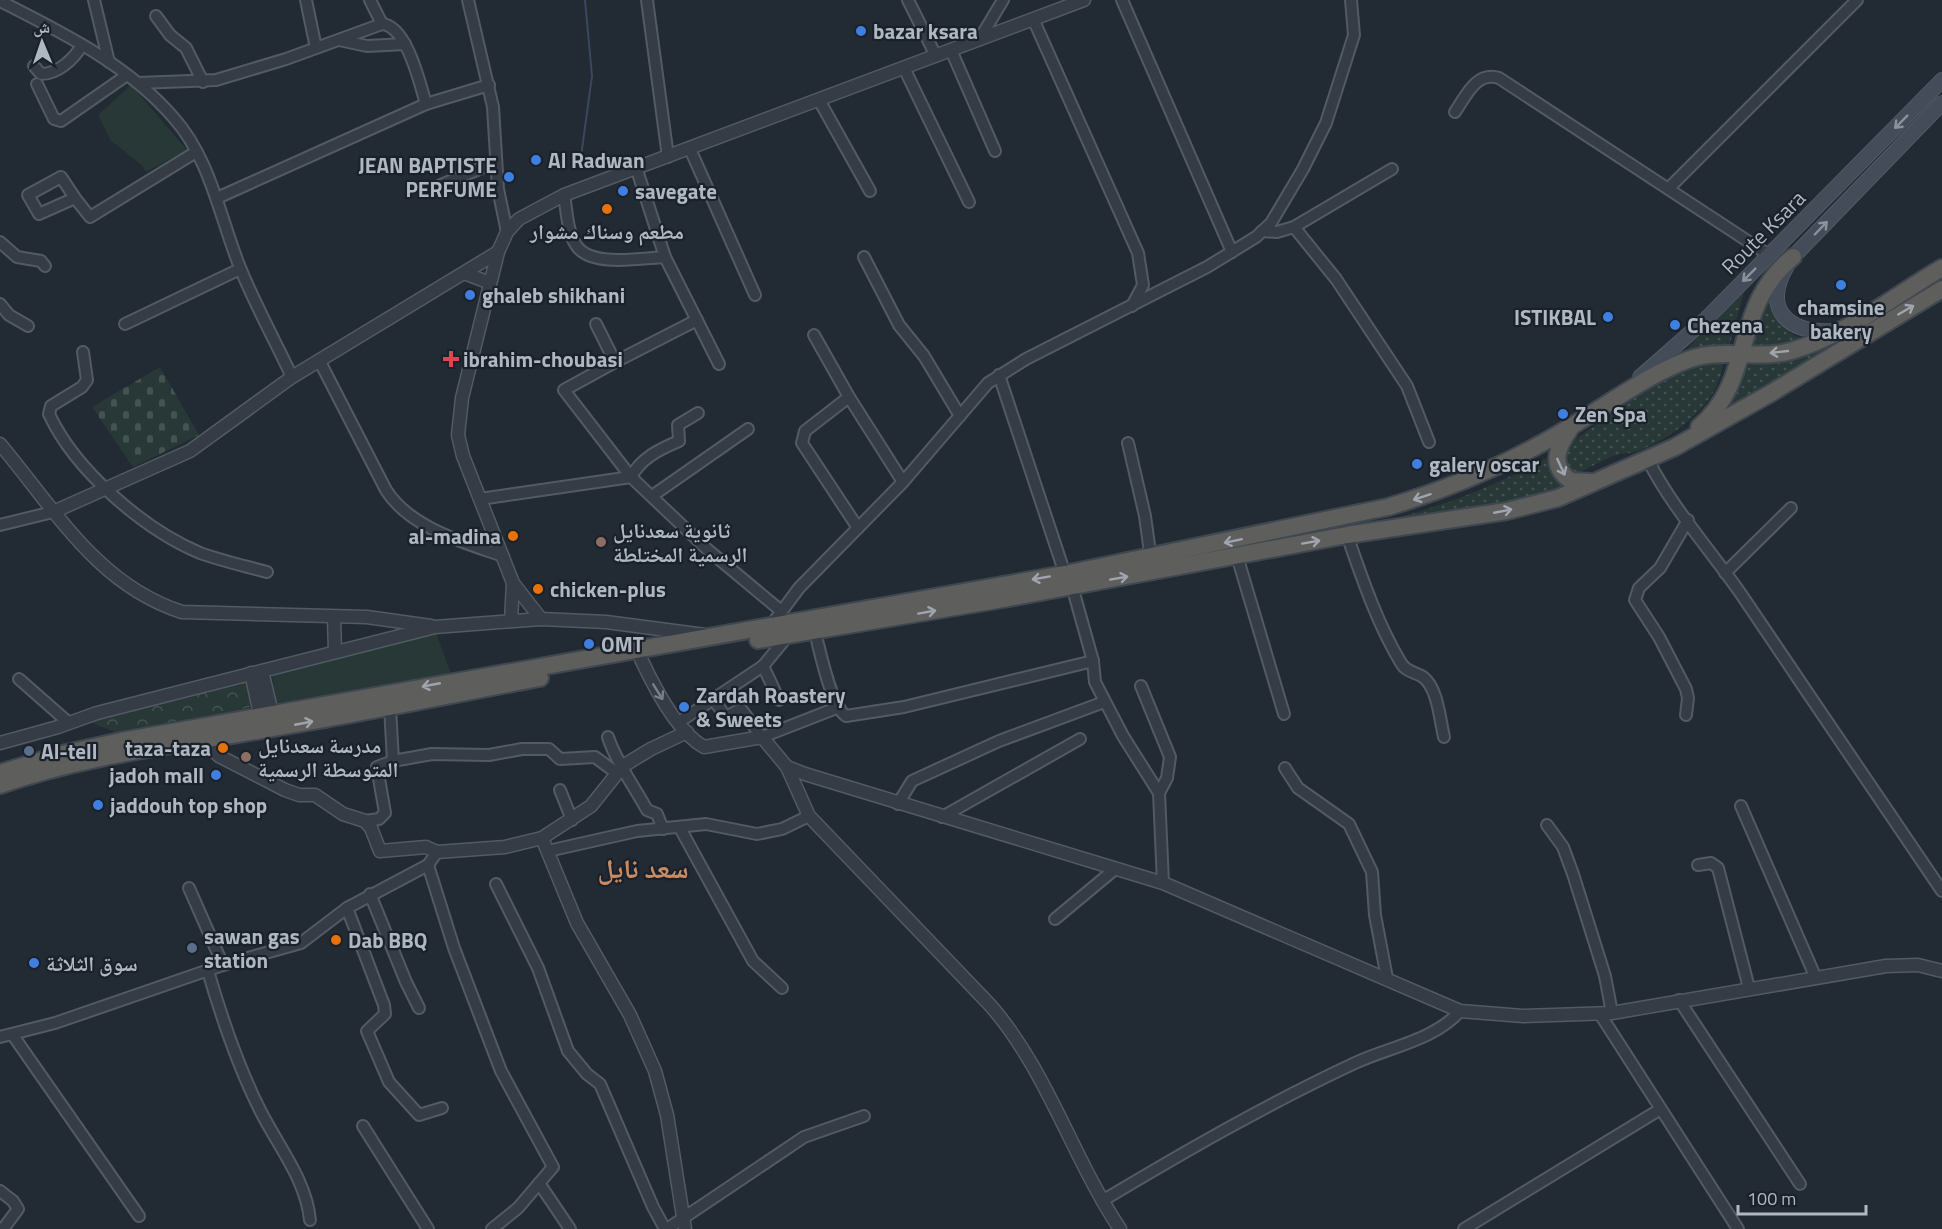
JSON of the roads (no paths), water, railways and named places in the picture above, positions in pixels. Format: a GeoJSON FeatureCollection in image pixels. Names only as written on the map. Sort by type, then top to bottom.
{"type":"FeatureCollection","features":[{"type":"Feature","properties":{"kind":"highway"},"geometry":{"type":"LineString","coordinates":[[1675,447],[1705,422],[1720,405],[1731,385],[1759,296],[1771,278],[1793,257]]}},
{"type":"Feature","properties":{"kind":"highway"},"geometry":{"type":"LineString","coordinates":[[0,773],[90,747],[390,707],[1152,565],[1388,507],[1430,495],[1516,457],[1572,426],[1605,404],[1690,358],[1741,352],[1791,351],[1837,331],[1942,268]]}},
{"type":"Feature","properties":{"kind":"highway"},"geometry":{"type":"LineString","coordinates":[[1152,565],[1237,556],[1347,535],[1508,511],[1558,498],[1600,482],[1675,447],[1771,393],[1942,289]]}},
{"type":"Feature","properties":{"kind":"highway"},"geometry":{"type":"LineString","coordinates":[[1572,426],[1559,446],[1556,457],[1558,466],[1571,480],[1579,483],[1600,482]]}},
{"type":"Feature","properties":{"kind":"highway"},"geometry":{"type":"LineString","coordinates":[[0,785],[72,764],[201,739],[268,722],[713,638],[815,632],[1069,580]]}},
{"type":"Feature","properties":{"kind":"main road","name":"Route Ksara"},"geometry":{"type":"LineString","coordinates":[[1605,404],[1686,338],[1942,80]]}},
{"type":"Feature","properties":{"kind":"main road","name":"Route Ksara"},"geometry":{"type":"LineString","coordinates":[[1837,331],[1803,331],[1790,324],[1781,313],[1778,290],[1783,273],[1793,257],[1942,103]]}},
{"type":"Feature","properties":{"kind":"street"},"geometry":{"type":"LineString","coordinates":[[0,0],[109,62],[138,83],[174,118],[196,152],[217,198],[240,269],[292,377]]}},
{"type":"Feature","properties":{"kind":"street"},"geometry":{"type":"LineString","coordinates":[[94,0],[109,62]]}},
{"type":"Feature","properties":{"kind":"street"},"geometry":{"type":"LineString","coordinates":[[306,0],[316,48]]}},
{"type":"Feature","properties":{"kind":"street"},"geometry":{"type":"LineString","coordinates":[[370,0],[382,24]]}},
{"type":"Feature","properties":{"kind":"street"},"geometry":{"type":"LineString","coordinates":[[468,0],[489,85],[495,123],[496,162],[507,232]]}},
{"type":"Feature","properties":{"kind":"street"},"geometry":{"type":"LineString","coordinates":[[647,0],[668,157]]}},
{"type":"Feature","properties":{"kind":"street"},"geometry":{"type":"LineString","coordinates":[[908,0],[936,56]]}},
{"type":"Feature","properties":{"kind":"street"},"geometry":{"type":"LineString","coordinates":[[978,40],[1003,0]]}},
{"type":"Feature","properties":{"kind":"street"},"geometry":{"type":"LineString","coordinates":[[541,619],[513,583],[459,444],[458,426],[464,389],[498,252],[507,232],[527,214],[564,195],[1034,21],[1084,0]]}},
{"type":"Feature","properties":{"kind":"street"},"geometry":{"type":"LineString","coordinates":[[1122,0],[1232,252]]}},
{"type":"Feature","properties":{"kind":"street"},"geometry":{"type":"LineString","coordinates":[[679,722],[763,666],[778,634],[780,610],[903,482],[980,390],[999,375],[1132,307],[1232,252],[1271,223],[1298,178],[1326,123],[1354,35],[1351,0]]}},
{"type":"Feature","properties":{"kind":"street"},"geometry":{"type":"LineString","coordinates":[[1670,187],[1857,0]]}},
{"type":"Feature","properties":{"kind":"street"},"geometry":{"type":"LineString","coordinates":[[156,16],[170,35],[186,48],[203,81]]}},
{"type":"Feature","properties":{"kind":"street"},"geometry":{"type":"LineString","coordinates":[[1034,21],[1138,253],[1143,285],[1132,307]]}},
{"type":"Feature","properties":{"kind":"street"},"geometry":{"type":"LineString","coordinates":[[138,83],[203,81],[231,76],[382,24],[392,26],[405,44],[426,104]]}},
{"type":"Feature","properties":{"kind":"street"},"geometry":{"type":"LineString","coordinates":[[339,40],[367,46],[405,44]]}},
{"type":"Feature","properties":{"kind":"street"},"geometry":{"type":"LineString","coordinates":[[34,66],[41,74],[46,74],[75,58],[82,45]]}},
{"type":"Feature","properties":{"kind":"street"},"geometry":{"type":"LineString","coordinates":[[951,50],[995,151]]}},
{"type":"Feature","properties":{"kind":"street"},"geometry":{"type":"LineString","coordinates":[[904,68],[969,202]]}},
{"type":"Feature","properties":{"kind":"street"},"geometry":{"type":"LineString","coordinates":[[37,84],[54,119],[61,121],[127,75]]}},
{"type":"Feature","properties":{"kind":"street"},"geometry":{"type":"LineString","coordinates":[[1455,112],[1480,80],[1489,75],[1499,78],[1670,187],[1770,255]]}},
{"type":"Feature","properties":{"kind":"street"},"geometry":{"type":"LineString","coordinates":[[217,198],[426,104],[489,85]]}},
{"type":"Feature","properties":{"kind":"street"},"geometry":{"type":"LineString","coordinates":[[819,100],[870,191]]}},
{"type":"Feature","properties":{"kind":"street"},"geometry":{"type":"LineString","coordinates":[[690,149],[755,296]]}},
{"type":"Feature","properties":{"kind":"street"},"geometry":{"type":"LineString","coordinates":[[75,198],[87,216],[91,216],[196,152]]}},
{"type":"Feature","properties":{"kind":"street"},"geometry":{"type":"LineString","coordinates":[[436,187],[496,162]]}},
{"type":"Feature","properties":{"kind":"street"},"geometry":{"type":"LineString","coordinates":[[636,167],[665,257],[719,364]]}},
{"type":"Feature","properties":{"kind":"street"},"geometry":{"type":"LineString","coordinates":[[1263,231],[1277,232],[1294,227],[1392,169]]}},
{"type":"Feature","properties":{"kind":"street"},"geometry":{"type":"LineString","coordinates":[[564,195],[576,245],[588,256],[600,259],[665,257]]}},
{"type":"Feature","properties":{"kind":"street"},"geometry":{"type":"LineString","coordinates":[[1294,227],[1336,279],[1407,386],[1429,442]]}},
{"type":"Feature","properties":{"kind":"street"},"geometry":{"type":"LineString","coordinates":[[0,242],[17,257],[41,261],[45,266]]}},
{"type":"Feature","properties":{"kind":"street"},"geometry":{"type":"LineString","coordinates":[[0,525],[52,512],[190,451],[292,377],[498,252]]}},
{"type":"Feature","properties":{"kind":"street"},"geometry":{"type":"LineString","coordinates":[[864,257],[899,325],[924,356],[960,416]]}},
{"type":"Feature","properties":{"kind":"street"},"geometry":{"type":"LineString","coordinates":[[125,324],[240,269]]}},
{"type":"Feature","properties":{"kind":"street"},"geometry":{"type":"LineString","coordinates":[[464,273],[490,283]]}},
{"type":"Feature","properties":{"kind":"street"},"geometry":{"type":"LineString","coordinates":[[0,304],[9,315],[28,326]]}},
{"type":"Feature","properties":{"kind":"street"},"geometry":{"type":"LineString","coordinates":[[697,320],[564,390],[631,477],[708,550],[780,610]]}},
{"type":"Feature","properties":{"kind":"street"},"geometry":{"type":"LineString","coordinates":[[596,324],[615,362]]}},
{"type":"Feature","properties":{"kind":"street"},"geometry":{"type":"LineString","coordinates":[[814,335],[849,397],[903,482]]}},
{"type":"Feature","properties":{"kind":"street"},"geometry":{"type":"LineString","coordinates":[[83,352],[87,380],[82,387],[51,406],[49,414],[64,438],[105,490],[183,545],[202,554],[267,572]]}},
{"type":"Feature","properties":{"kind":"street"},"geometry":{"type":"LineString","coordinates":[[319,360],[386,490],[400,508],[422,523],[503,556]]}},
{"type":"Feature","properties":{"kind":"street"},"geometry":{"type":"LineString","coordinates":[[999,375],[1069,580],[1093,661],[1095,682],[1104,702],[1159,793],[1163,884]]}},
{"type":"Feature","properties":{"kind":"street"},"geometry":{"type":"LineString","coordinates":[[849,397],[805,431],[802,439],[828,484],[858,528]]}},
{"type":"Feature","properties":{"kind":"street"},"geometry":{"type":"LineString","coordinates":[[631,477],[635,469],[656,451],[679,441],[678,425],[698,413]]}},
{"type":"Feature","properties":{"kind":"street"},"geometry":{"type":"LineString","coordinates":[[652,496],[748,429]]}},
{"type":"Feature","properties":{"kind":"street"},"geometry":{"type":"LineString","coordinates":[[1128,443],[1145,516],[1152,565]]}},
{"type":"Feature","properties":{"kind":"street"},"geometry":{"type":"LineString","coordinates":[[0,444],[52,512],[111,572],[141,596],[158,604],[182,612],[388,618],[435,627]]}},
{"type":"Feature","properties":{"kind":"street"},"geometry":{"type":"LineString","coordinates":[[1648,460],[1663,487],[1725,573],[1942,891]]}},
{"type":"Feature","properties":{"kind":"street"},"geometry":{"type":"LineString","coordinates":[[480,499],[631,477]]}},
{"type":"Feature","properties":{"kind":"street"},"geometry":{"type":"LineString","coordinates":[[1725,573],[1791,508]]}},
{"type":"Feature","properties":{"kind":"street"},"geometry":{"type":"LineString","coordinates":[[1686,715],[1688,698],[1686,689],[1659,637],[1635,600],[1639,588],[1660,568],[1688,520]]}},
{"type":"Feature","properties":{"kind":"street"},"geometry":{"type":"LineString","coordinates":[[1347,535],[1381,623],[1400,661],[1407,670],[1428,681],[1444,737]]}},
{"type":"Feature","properties":{"kind":"street"},"geometry":{"type":"LineString","coordinates":[[1237,556],[1284,714]]}},
{"type":"Feature","properties":{"kind":"street"},"geometry":{"type":"LineString","coordinates":[[511,621],[513,583]]}},
{"type":"Feature","properties":{"kind":"street"},"geometry":{"type":"LineString","coordinates":[[334,618],[335,652]]}},
{"type":"Feature","properties":{"kind":"street"},"geometry":{"type":"LineString","coordinates":[[0,743],[97,713],[435,627],[541,619],[606,622],[694,632],[713,638]]}},
{"type":"Feature","properties":{"kind":"street"},"geometry":{"type":"LineString","coordinates":[[815,632],[839,707],[846,716],[904,707],[1093,661]]}},
{"type":"Feature","properties":{"kind":"street"},"geometry":{"type":"LineString","coordinates":[[641,659],[658,692],[679,722],[701,746],[707,748],[762,737],[839,707]]}},
{"type":"Feature","properties":{"kind":"street"},"geometry":{"type":"LineString","coordinates":[[763,666],[779,700]]}},
{"type":"Feature","properties":{"kind":"street"},"geometry":{"type":"LineString","coordinates":[[257,672],[268,722]]}},
{"type":"Feature","properties":{"kind":"street"},"geometry":{"type":"LineString","coordinates":[[19,679],[69,723]]}},
{"type":"Feature","properties":{"kind":"street"},"geometry":{"type":"LineString","coordinates":[[1141,686],[1170,757],[1167,778],[1159,793]]}},
{"type":"Feature","properties":{"kind":"street"},"geometry":{"type":"LineString","coordinates":[[713,699],[726,717],[741,709],[787,767],[809,816],[1007,1024],[1028,1057],[1102,1201],[1120,1229]]}},
{"type":"Feature","properties":{"kind":"street"},"geometry":{"type":"LineString","coordinates":[[898,804],[912,781],[999,741],[1104,702]]}},
{"type":"Feature","properties":{"kind":"street"},"geometry":{"type":"LineString","coordinates":[[390,707],[393,760]]}},
{"type":"Feature","properties":{"kind":"street"},"geometry":{"type":"LineString","coordinates":[[364,821],[371,828],[380,850],[426,847],[437,852],[505,847],[542,838],[572,820],[601,797],[620,770],[651,749],[687,732]]}},
{"type":"Feature","properties":{"kind":"street"},"geometry":{"type":"LineString","coordinates":[[608,737],[620,770],[647,810],[657,814],[663,829]]}},
{"type":"Feature","properties":{"kind":"street"},"geometry":{"type":"LineString","coordinates":[[201,739],[219,756],[285,790],[320,797],[343,814],[364,821],[379,819],[385,813],[377,767],[393,760],[432,754],[489,755],[522,749],[549,749],[560,759],[595,757],[620,770]]}},
{"type":"Feature","properties":{"kind":"street"},"geometry":{"type":"LineString","coordinates":[[942,817],[1080,739]]}},
{"type":"Feature","properties":{"kind":"street"},"geometry":{"type":"LineString","coordinates":[[787,767],[898,804],[1163,884],[1460,1011],[1523,1016],[1606,1014],[1815,976],[1903,964],[1931,967],[1942,971]]}},
{"type":"Feature","properties":{"kind":"street"},"geometry":{"type":"LineString","coordinates":[[1285,768],[1298,788],[1349,824],[1372,872],[1375,915],[1387,978]]}},
{"type":"Feature","properties":{"kind":"street"},"geometry":{"type":"LineString","coordinates":[[560,790],[572,820]]}},
{"type":"Feature","properties":{"kind":"street"},"geometry":{"type":"LineString","coordinates":[[1741,806],[1815,976]]}},
{"type":"Feature","properties":{"kind":"street"},"geometry":{"type":"LineString","coordinates":[[548,851],[623,834],[717,824],[757,834],[782,829],[809,816]]}},
{"type":"Feature","properties":{"kind":"street"},"geometry":{"type":"LineString","coordinates":[[1547,825],[1563,848],[1573,874],[1605,976],[1606,1014],[1659,1110],[1738,1229]]}},
{"type":"Feature","properties":{"kind":"street"},"geometry":{"type":"LineString","coordinates":[[680,828],[753,961],[782,988]]}},
{"type":"Feature","properties":{"kind":"street"},"geometry":{"type":"LineString","coordinates":[[542,838],[578,923],[630,1015],[655,1071],[667,1115],[684,1224]]}},
{"type":"Feature","properties":{"kind":"street"},"geometry":{"type":"LineString","coordinates":[[0,1037],[54,1023],[223,965],[301,943],[347,908],[428,865],[437,852]]}},
{"type":"Feature","properties":{"kind":"street"},"geometry":{"type":"LineString","coordinates":[[1698,865],[1711,863],[1718,868],[1749,988]]}},
{"type":"Feature","properties":{"kind":"street"},"geometry":{"type":"LineString","coordinates":[[428,865],[454,948],[501,1071],[552,1162],[553,1170],[518,1208],[492,1229]]}},
{"type":"Feature","properties":{"kind":"street"},"geometry":{"type":"LineString","coordinates":[[1055,919],[1115,869]]}},
{"type":"Feature","properties":{"kind":"street"},"geometry":{"type":"LineString","coordinates":[[496,884],[538,968],[568,1051],[587,1074],[600,1084],[653,1207],[666,1229],[684,1224],[804,1137],[864,1116]]}},
{"type":"Feature","properties":{"kind":"street"},"geometry":{"type":"LineString","coordinates":[[189,888],[223,965]]}},
{"type":"Feature","properties":{"kind":"street"},"geometry":{"type":"LineString","coordinates":[[370,894],[419,1008]]}},
{"type":"Feature","properties":{"kind":"street"},"geometry":{"type":"LineString","coordinates":[[347,908],[384,1005],[386,1014],[367,1031],[386,1076],[419,1115],[442,1108]]}},
{"type":"Feature","properties":{"kind":"street"},"geometry":{"type":"LineString","coordinates":[[208,971],[238,1063],[272,1134],[306,1193],[310,1220]]}},
{"type":"Feature","properties":{"kind":"street"},"geometry":{"type":"LineString","coordinates":[[1678,1000],[1800,1184]]}},
{"type":"Feature","properties":{"kind":"street"},"geometry":{"type":"LineString","coordinates":[[1102,1201],[1227,1127],[1356,1062],[1443,1027],[1460,1011]]}},
{"type":"Feature","properties":{"kind":"street"},"geometry":{"type":"LineString","coordinates":[[12,1034],[139,1216]]}},
{"type":"Feature","properties":{"kind":"street"},"geometry":{"type":"LineString","coordinates":[[1464,1229],[1659,1110]]}},
{"type":"Feature","properties":{"kind":"street"},"geometry":{"type":"LineString","coordinates":[[363,1126],[428,1229]]}},
{"type":"Feature","properties":{"kind":"street"},"geometry":{"type":"LineString","coordinates":[[539,1183],[570,1229]]}},
{"type":"Feature","properties":{"kind":"street"},"geometry":{"type":"LineString","coordinates":[[0,1191],[14,1201],[18,1209],[3,1229]]}},
{"type":"Feature","properties":{"kind":"waterway"},"geometry":{"type":"LineString","coordinates":[[580,164],[592,76],[585,0]]}},
{"type":"Feature","properties":{"kind":"place","name":"bazar ksara"},"geometry":{"type":"Point","coordinates":[861,31]}},
{"type":"Feature","properties":{"kind":"place","name":"Al Radwan"},"geometry":{"type":"Point","coordinates":[536,160]}},
{"type":"Feature","properties":{"kind":"place","name":"JEAN BAPTISTE PERFUME"},"geometry":{"type":"Point","coordinates":[509,177]}},
{"type":"Feature","properties":{"kind":"place","name":"savegate"},"geometry":{"type":"Point","coordinates":[623,191]}},
{"type":"Feature","properties":{"kind":"place","name":"مطعم وسناك مشوار"},"geometry":{"type":"Point","coordinates":[607,209]}},
{"type":"Feature","properties":{"kind":"place","name":"chamsine bakery"},"geometry":{"type":"Point","coordinates":[1841,285]}},
{"type":"Feature","properties":{"kind":"place","name":"ghaleb shikhani"},"geometry":{"type":"Point","coordinates":[470,295]}},
{"type":"Feature","properties":{"kind":"place","name":"ISTIKBAL"},"geometry":{"type":"Point","coordinates":[1608,317]}},
{"type":"Feature","properties":{"kind":"place","name":"Chezena"},"geometry":{"type":"Point","coordinates":[1675,325]}},
{"type":"Feature","properties":{"kind":"place","name":"ibrahim-choubasi"},"geometry":{"type":"Point","coordinates":[451,359]}},
{"type":"Feature","properties":{"kind":"place","name":"Zen Spa"},"geometry":{"type":"Point","coordinates":[1563,414]}},
{"type":"Feature","properties":{"kind":"place","name":"galery oscar"},"geometry":{"type":"Point","coordinates":[1417,464]}},
{"type":"Feature","properties":{"kind":"place","name":"al-madina"},"geometry":{"type":"Point","coordinates":[513,536]}},
{"type":"Feature","properties":{"kind":"place","name":"ثانوية سعدنايل الرسمية المختلطة"},"geometry":{"type":"Point","coordinates":[601,542]}},
{"type":"Feature","properties":{"kind":"place","name":"chicken-plus"},"geometry":{"type":"Point","coordinates":[538,589]}},
{"type":"Feature","properties":{"kind":"place","name":"OMT"},"geometry":{"type":"Point","coordinates":[589,644]}},
{"type":"Feature","properties":{"kind":"place","name":"Zardah Roastery & Sweets"},"geometry":{"type":"Point","coordinates":[684,707]}},
{"type":"Feature","properties":{"kind":"place","name":"taza-taza"},"geometry":{"type":"Point","coordinates":[223,748]}},
{"type":"Feature","properties":{"kind":"place","name":"Al-tell"},"geometry":{"type":"Point","coordinates":[29,751]}},
{"type":"Feature","properties":{"kind":"place","name":"مدرسة سعدنايل المتوسطة الرسمية"},"geometry":{"type":"Point","coordinates":[246,757]}},
{"type":"Feature","properties":{"kind":"place","name":"jadoh mall"},"geometry":{"type":"Point","coordinates":[216,775]}},
{"type":"Feature","properties":{"kind":"place","name":"jaddouh top shop"},"geometry":{"type":"Point","coordinates":[98,805]}},
{"type":"Feature","properties":{"kind":"place","name":"Dab BBQ"},"geometry":{"type":"Point","coordinates":[336,940]}},
{"type":"Feature","properties":{"kind":"place","name":"sawan gas station"},"geometry":{"type":"Point","coordinates":[192,948]}},
{"type":"Feature","properties":{"kind":"place","name":"سوق الثلاثة"},"geometry":{"type":"Point","coordinates":[34,963]}},
{"type":"Feature","properties":{"kind":"district","name":"سعد نايل"},"geometry":{"type":"Point","coordinates":[643,867]}}]}
